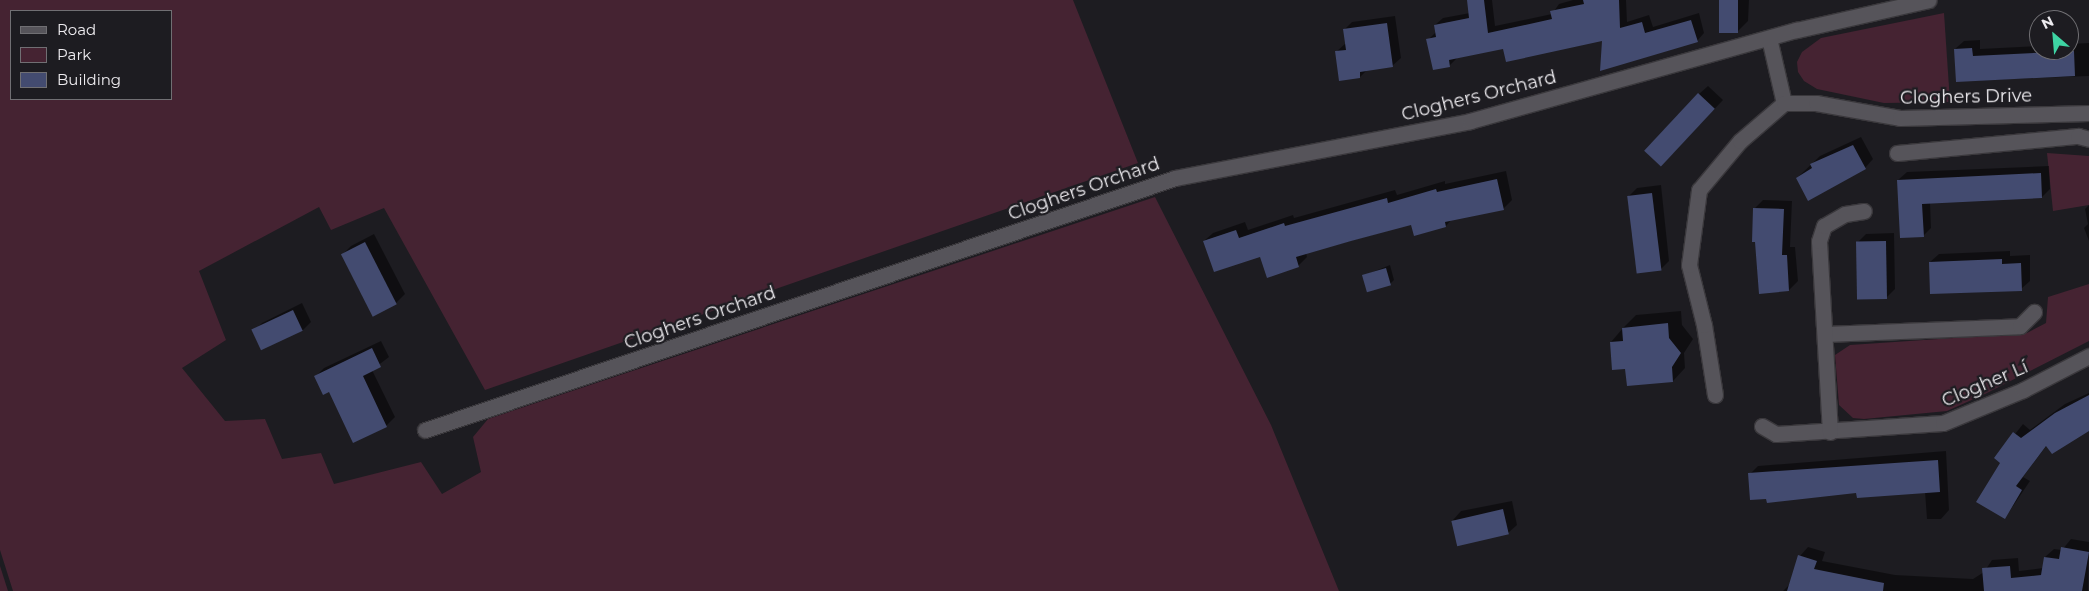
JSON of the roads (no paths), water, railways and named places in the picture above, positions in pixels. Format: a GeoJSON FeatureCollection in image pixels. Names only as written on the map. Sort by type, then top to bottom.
{"type":"FeatureCollection","features":[{"type":"Feature","properties":{"kind":"street","name":"Cloghers Orchard"},"geometry":{"type":"LineString","coordinates":[[425,430],[1175,178],[1470,121],[1769,38],[1929,0]]}},
{"type":"Feature","properties":{"kind":"street"},"geometry":{"type":"LineString","coordinates":[[1715,395],[1704,325],[1689,266],[1699,190],[1740,141],[1784,103],[1769,38]]}},
{"type":"Feature","properties":{"kind":"street","name":"Cloghers Drive"},"geometry":{"type":"LineString","coordinates":[[1784,103],[1816,103],[1900,118],[2089,112]]}},
{"type":"Feature","properties":{"kind":"street"},"geometry":{"type":"LineString","coordinates":[[1897,153],[2078,136],[2089,139]]}},
{"type":"Feature","properties":{"kind":"street"},"geometry":{"type":"LineString","coordinates":[[1830,432],[1819,241],[1824,226],[1845,214],[1864,210]]}},
{"type":"Feature","properties":{"kind":"street"},"geometry":{"type":"LineString","coordinates":[[1825,334],[2020,326],[2034,312]]}},
{"type":"Feature","properties":{"kind":"street","name":"Clogher Lí"},"geometry":{"type":"LineString","coordinates":[[1762,426],[1776,434],[1830,432],[1943,423],[2023,390],[2089,356]]}}]}
